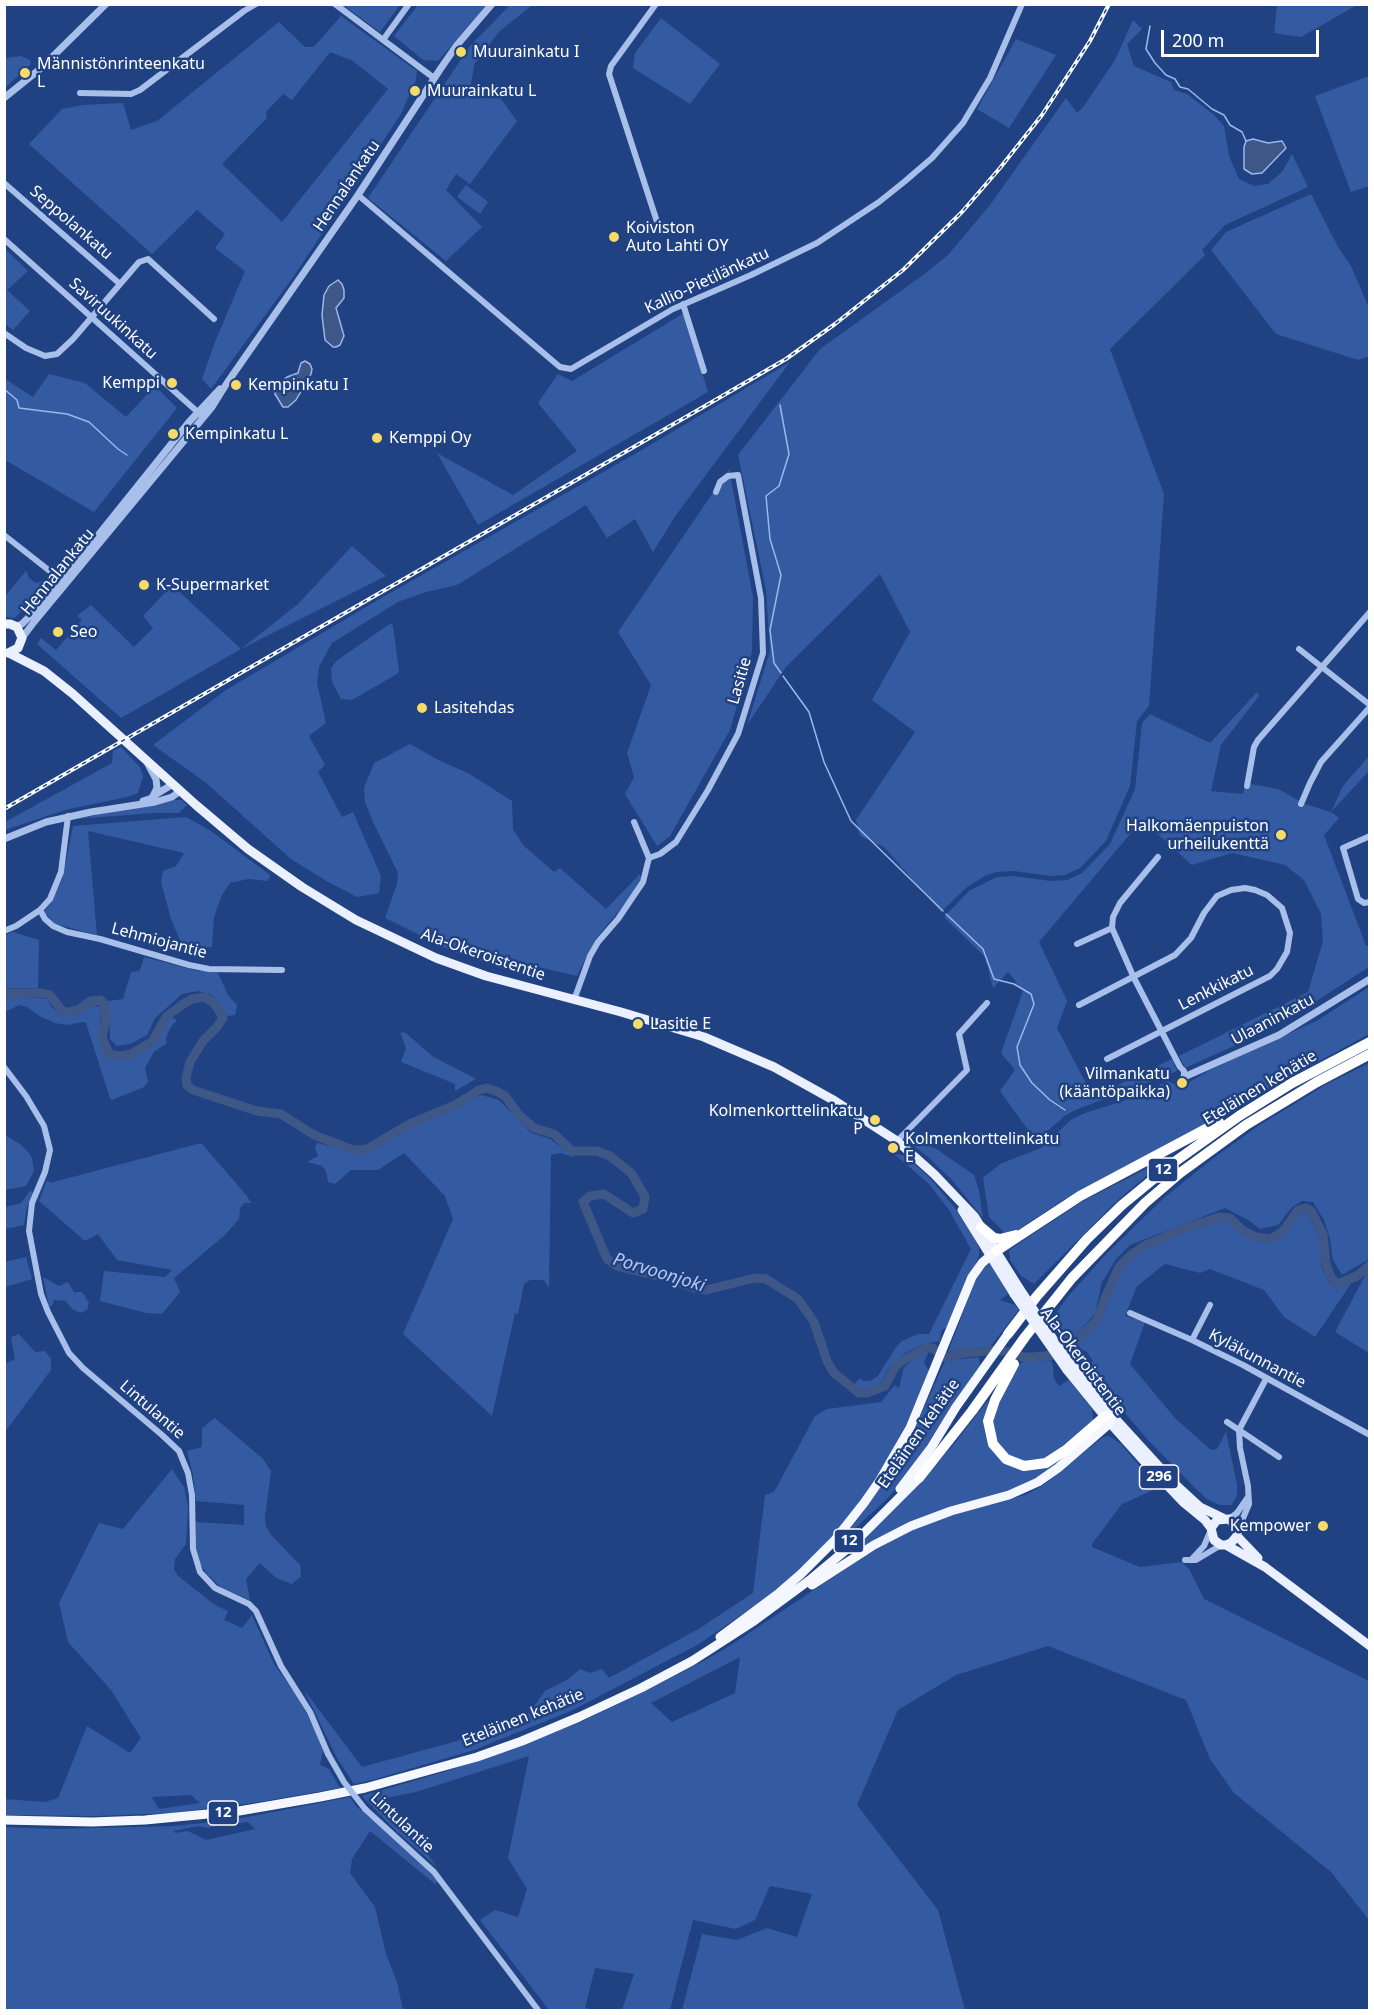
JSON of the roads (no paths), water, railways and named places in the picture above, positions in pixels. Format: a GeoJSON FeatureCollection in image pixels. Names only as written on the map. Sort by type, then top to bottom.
{"type":"FeatureCollection","features":[{"type":"Feature","properties":{"kind":"highway","name":"Eteläinen kehätie"},"geometry":{"type":"LineString","coordinates":[[712,1646],[807,1576],[847,1543],[885,1506],[926,1455],[987,1364],[1037,1296],[1087,1239],[1122,1205],[1164,1170],[1239,1116],[1292,1083],[1370,1042]]}},
{"type":"Feature","properties":{"kind":"highway"},"geometry":{"type":"LineString","coordinates":[[712,1646],[801,1574],[848,1525],[895,1455],[913,1420],[972,1277],[993,1253],[1080,1196],[1354,1050]]}},
{"type":"Feature","properties":{"kind":"highway","name":"Eteläinen kehätie"},"geometry":{"type":"LineString","coordinates":[[4,1820],[92,1822],[145,1820],[228,1812],[320,1797],[497,1750],[579,1717],[663,1677],[772,1608],[834,1560],[874,1523],[919,1478],[1008,1368],[1072,1278],[1117,1231],[1180,1173],[1224,1140],[1282,1102],[1370,1054]]}},
{"type":"Feature","properties":{"kind":"highway"},"geometry":{"type":"LineString","coordinates":[[981,1227],[994,1238],[1000,1239],[1028,1230]]}},
{"type":"Feature","properties":{"kind":"highway"},"geometry":{"type":"LineString","coordinates":[[1008,1368],[988,1421],[990,1438],[999,1453],[1006,1459],[1024,1466],[1046,1462],[1108,1418]]}},
{"type":"Feature","properties":{"kind":"highway"},"geometry":{"type":"LineString","coordinates":[[712,1646],[753,1625],[852,1558],[892,1535],[931,1518],[1009,1495],[1038,1482],[1058,1468],[1108,1418]]}},
{"type":"Feature","properties":{"kind":"main road"},"geometry":{"type":"LineString","coordinates":[[4,624],[16,627]]}},
{"type":"Feature","properties":{"kind":"main road","name":"Ala-Okeroistentie"},"geometry":{"type":"LineString","coordinates":[[16,627],[20,630],[21,642],[44,671]]}},
{"type":"Feature","properties":{"kind":"main road"},"geometry":{"type":"LineString","coordinates":[[7,652],[15,651],[21,642]]}},
{"type":"Feature","properties":{"kind":"main road","name":"Ala-Okeroistentie"},"geometry":{"type":"LineString","coordinates":[[7,652],[44,671],[88,707],[230,834],[315,896],[356,920],[458,966],[531,989],[678,1028],[758,1059],[835,1101],[897,1142],[923,1163],[981,1227],[993,1253]]}},
{"type":"Feature","properties":{"kind":"main road","name":"Ala-Okeroistentie"},"geometry":{"type":"LineString","coordinates":[[952,1193],[1070,1368],[1108,1418],[1168,1487],[1205,1520],[1211,1530]]}},
{"type":"Feature","properties":{"kind":"main road","name":"Ala-Okeroistentie"},"geometry":{"type":"LineString","coordinates":[[1108,1418],[1191,1500],[1200,1507],[1226,1519]]}},
{"type":"Feature","properties":{"kind":"main road"},"geometry":{"type":"LineString","coordinates":[[1265,1567],[1237,1533],[1234,1522],[1226,1519],[1217,1520],[1211,1530],[1214,1540],[1265,1567],[1370,1646]]}},
{"type":"Feature","properties":{"kind":"main road"},"geometry":{"type":"LineString","coordinates":[[1223,1545],[1232,1543],[1237,1533]]}},
{"type":"Feature","properties":{"kind":"street"},"geometry":{"type":"LineString","coordinates":[[4,98],[40,69],[106,4]]}},
{"type":"Feature","properties":{"kind":"street"},"geometry":{"type":"LineString","coordinates":[[80,93],[131,94],[140,90],[255,4]]}},
{"type":"Feature","properties":{"kind":"street"},"geometry":{"type":"LineString","coordinates":[[335,4],[434,78]]}},
{"type":"Feature","properties":{"kind":"street"},"geometry":{"type":"LineString","coordinates":[[383,40],[408,4]]}},
{"type":"Feature","properties":{"kind":"street","name":"Hennalankatu"},"geometry":{"type":"LineString","coordinates":[[21,642],[64,583],[227,384],[358,195],[457,45],[492,4]]}},
{"type":"Feature","properties":{"kind":"street"},"geometry":{"type":"LineString","coordinates":[[656,4],[611,66],[609,74],[660,231]]}},
{"type":"Feature","properties":{"kind":"street","name":"Kallio-Pietilänkatu"},"geometry":{"type":"LineString","coordinates":[[358,195],[560,367],[571,369],[683,304],[817,243],[911,176],[932,158],[963,123],[990,78],[1022,4]]}},
{"type":"Feature","properties":{"kind":"street","name":"Seppolankatu"},"geometry":{"type":"LineString","coordinates":[[4,183],[120,284]]}},
{"type":"Feature","properties":{"kind":"street","name":"Saviruukinkatu"},"geometry":{"type":"LineString","coordinates":[[4,239],[200,415]]}},
{"type":"Feature","properties":{"kind":"street"},"geometry":{"type":"LineString","coordinates":[[4,333],[26,348],[45,357],[57,354],[74,339],[139,262],[148,259],[214,319]]}},
{"type":"Feature","properties":{"kind":"street"},"geometry":{"type":"LineString","coordinates":[[683,304],[704,371]]}},
{"type":"Feature","properties":{"kind":"street","name":"Lasitie"},"geometry":{"type":"LineString","coordinates":[[649,858],[660,854],[676,842],[708,790],[738,734],[763,653],[761,597],[738,475],[728,476],[720,482],[716,492]]}},
{"type":"Feature","properties":{"kind":"street"},"geometry":{"type":"LineString","coordinates":[[4,535],[64,583]]}},
{"type":"Feature","properties":{"kind":"street","name":"Hennalankatu"},"geometry":{"type":"LineString","coordinates":[[16,627],[34,613],[64,583]]}},
{"type":"Feature","properties":{"kind":"street"},"geometry":{"type":"LineString","coordinates":[[1247,786],[1254,747],[1258,740],[1370,612]]}},
{"type":"Feature","properties":{"kind":"street"},"geometry":{"type":"LineString","coordinates":[[1299,649],[1370,706],[1321,762],[1301,804]]}},
{"type":"Feature","properties":{"kind":"street"},"geometry":{"type":"LineString","coordinates":[[141,755],[156,778],[157,788],[152,798]]}},
{"type":"Feature","properties":{"kind":"street"},"geometry":{"type":"LineString","coordinates":[[135,804],[177,788]]}},
{"type":"Feature","properties":{"kind":"street"},"geometry":{"type":"LineString","coordinates":[[4,839],[68,816],[172,797],[177,788]]}},
{"type":"Feature","properties":{"kind":"street"},"geometry":{"type":"LineString","coordinates":[[4,931],[40,910],[50,899],[61,872],[68,816]]}},
{"type":"Feature","properties":{"kind":"street"},"geometry":{"type":"LineString","coordinates":[[574,1000],[590,956],[598,942],[618,919],[643,882],[649,858],[634,822]]}},
{"type":"Feature","properties":{"kind":"street"},"geometry":{"type":"LineString","coordinates":[[1367,903],[1358,899],[1342,848],[1370,836]]}},
{"type":"Feature","properties":{"kind":"street"},"geometry":{"type":"LineString","coordinates":[[1158,857],[1120,903],[1113,917],[1112,928],[1134,978],[1184,1071],[1184,1077]]}},
{"type":"Feature","properties":{"kind":"street","name":"Lenkkikatu"},"geometry":{"type":"LineString","coordinates":[[1079,1005],[1175,955],[1183,948],[1217,896],[1231,890],[1255,890],[1267,895],[1282,908],[1290,933],[1287,952],[1277,969],[1261,982],[1107,1059]]}},
{"type":"Feature","properties":{"kind":"street","name":"Lehmiojantie"},"geometry":{"type":"LineString","coordinates":[[40,910],[53,926],[67,932],[100,939],[189,965],[209,969],[282,969]]}},
{"type":"Feature","properties":{"kind":"street"},"geometry":{"type":"LineString","coordinates":[[1077,944],[1112,928]]}},
{"type":"Feature","properties":{"kind":"street","name":"Ulaaninkatu"},"geometry":{"type":"LineString","coordinates":[[1184,1077],[1279,1035],[1370,979]]}},
{"type":"Feature","properties":{"kind":"street"},"geometry":{"type":"LineString","coordinates":[[897,1142],[967,1070],[959,1034],[987,1002]]}},
{"type":"Feature","properties":{"kind":"street","name":"Lintulantie"},"geometry":{"type":"LineString","coordinates":[[4,1067],[45,1126],[50,1149],[45,1172],[32,1203],[29,1231],[41,1294],[69,1353],[82,1368],[179,1451],[188,1473],[192,1495],[193,1549],[200,1572],[215,1588],[249,1605],[256,1611],[281,1666],[310,1712],[328,1754],[344,1782],[365,1809],[434,1872],[538,2010]]}},
{"type":"Feature","properties":{"kind":"street"},"geometry":{"type":"LineString","coordinates":[[1192,1340],[1210,1305]]}},
{"type":"Feature","properties":{"kind":"street","name":"Kyläkunnantie"},"geometry":{"type":"LineString","coordinates":[[1130,1312],[1192,1340],[1370,1435]]}},
{"type":"Feature","properties":{"kind":"street"},"geometry":{"type":"LineString","coordinates":[[1237,1533],[1249,1504],[1239,1430],[1266,1379]]}},
{"type":"Feature","properties":{"kind":"street"},"geometry":{"type":"LineString","coordinates":[[1227,1422],[1279,1457]]}},
{"type":"Feature","properties":{"kind":"street"},"geometry":{"type":"LineString","coordinates":[[1226,1519],[1238,1513],[1248,1497]]}},
{"type":"Feature","properties":{"kind":"street"},"geometry":{"type":"LineString","coordinates":[[1211,1530],[1204,1546],[1188,1560],[1196,1560],[1223,1545]]}},
{"type":"Feature","properties":{"kind":"waterway"},"geometry":{"type":"LineString","coordinates":[[1150,26],[1146,49],[1155,63],[1166,75],[1175,79],[1180,87],[1188,89],[1212,109],[1224,115],[1230,125],[1242,132],[1246,141]]}},
{"type":"Feature","properties":{"kind":"waterway"},"geometry":{"type":"LineString","coordinates":[[4,389],[17,400],[19,408],[67,414],[89,422],[127,455]]}},
{"type":"Feature","properties":{"kind":"waterway"},"geometry":{"type":"LineString","coordinates":[[780,405],[789,454],[779,486],[766,496],[770,539],[781,575],[770,630],[774,663],[781,673]]}},
{"type":"Feature","properties":{"kind":"waterway"},"geometry":{"type":"LineString","coordinates":[[783,676],[809,712],[824,762],[851,821],[943,911]]}},
{"type":"Feature","properties":{"kind":"waterway"},"geometry":{"type":"LineString","coordinates":[[946,914],[983,949],[994,979],[1014,984],[1031,994],[1034,1004],[1017,1047],[1020,1065],[1032,1083],[1065,1110]]}},
{"type":"Feature","properties":{"kind":"waterway","name":"Porvoonjoki"},"geometry":{"type":"LineString","coordinates":[[4,993],[50,995],[64,1013],[78,1010],[91,1001],[101,1000],[105,1006],[106,1020],[102,1037],[109,1054],[120,1056],[131,1054],[152,1042],[166,1017],[183,1004],[192,999],[205,997],[215,1004],[223,1018],[203,1041],[190,1062],[186,1078],[187,1085],[193,1090],[257,1111],[281,1114],[314,1135],[350,1149],[367,1149],[410,1124],[455,1105],[479,1090],[487,1088],[496,1091],[505,1096],[518,1114],[534,1128],[554,1134],[572,1151],[597,1151],[610,1156],[632,1174],[645,1197],[643,1209],[633,1213],[604,1194],[590,1196],[583,1202],[607,1259],[617,1266],[706,1290],[755,1278],[766,1279],[798,1299],[814,1322],[827,1361],[834,1373],[859,1393],[867,1393],[885,1386],[895,1367],[926,1348],[933,1348],[942,1356],[949,1357],[995,1350],[1015,1353],[1023,1357],[1034,1357],[1053,1355],[1068,1349],[1098,1319],[1119,1267],[1131,1255],[1144,1246],[1183,1229],[1219,1217],[1230,1218],[1242,1230],[1256,1237],[1271,1239],[1283,1231],[1298,1210],[1306,1208],[1311,1211],[1323,1234],[1326,1264],[1331,1277],[1337,1284],[1357,1276],[1370,1265]]}},
{"type":"Feature","properties":{"kind":"railway"},"geometry":{"type":"LineString","coordinates":[[4,809],[786,359],[835,324],[903,270],[962,212],[1000,168],[1042,115],[1090,41],[1109,4]]}},
{"type":"Feature","properties":{"kind":"place","name":"Muurainkatu I"},"geometry":{"type":"Point","coordinates":[461,52]}},
{"type":"Feature","properties":{"kind":"place","name":"Männistönrinteenkatu L"},"geometry":{"type":"Point","coordinates":[25,73]}},
{"type":"Feature","properties":{"kind":"place","name":"Muurainkatu L"},"geometry":{"type":"Point","coordinates":[415,91]}},
{"type":"Feature","properties":{"kind":"place","name":"Koiviston Auto Lahti OY"},"geometry":{"type":"Point","coordinates":[614,237]}},
{"type":"Feature","properties":{"kind":"place","name":"Kemppi"},"geometry":{"type":"Point","coordinates":[172,383]}},
{"type":"Feature","properties":{"kind":"place","name":"Kempinkatu I"},"geometry":{"type":"Point","coordinates":[236,385]}},
{"type":"Feature","properties":{"kind":"place","name":"Kempinkatu L"},"geometry":{"type":"Point","coordinates":[173,434]}},
{"type":"Feature","properties":{"kind":"place","name":"Kemppi Oy"},"geometry":{"type":"Point","coordinates":[377,438]}},
{"type":"Feature","properties":{"kind":"place","name":"K-Supermarket"},"geometry":{"type":"Point","coordinates":[144,585]}},
{"type":"Feature","properties":{"kind":"place","name":"Seo"},"geometry":{"type":"Point","coordinates":[58,632]}},
{"type":"Feature","properties":{"kind":"place","name":"Lasitehdas"},"geometry":{"type":"Point","coordinates":[422,708]}},
{"type":"Feature","properties":{"kind":"place","name":"Halkomäenpuiston urheilukenttä"},"geometry":{"type":"Point","coordinates":[1281,835]}},
{"type":"Feature","properties":{"kind":"place","name":"Lasitie E"},"geometry":{"type":"Point","coordinates":[638,1024]}},
{"type":"Feature","properties":{"kind":"place","name":"Vilmankatu (kääntöpaikka)"},"geometry":{"type":"Point","coordinates":[1182,1083]}},
{"type":"Feature","properties":{"kind":"place","name":"Kolmenkorttelinkatu P"},"geometry":{"type":"Point","coordinates":[875,1120]}},
{"type":"Feature","properties":{"kind":"place","name":"Kolmenkorttelinkatu E"},"geometry":{"type":"Point","coordinates":[893,1148]}},
{"type":"Feature","properties":{"kind":"place","name":"Kempower"},"geometry":{"type":"Point","coordinates":[1323,1526]}}]}
